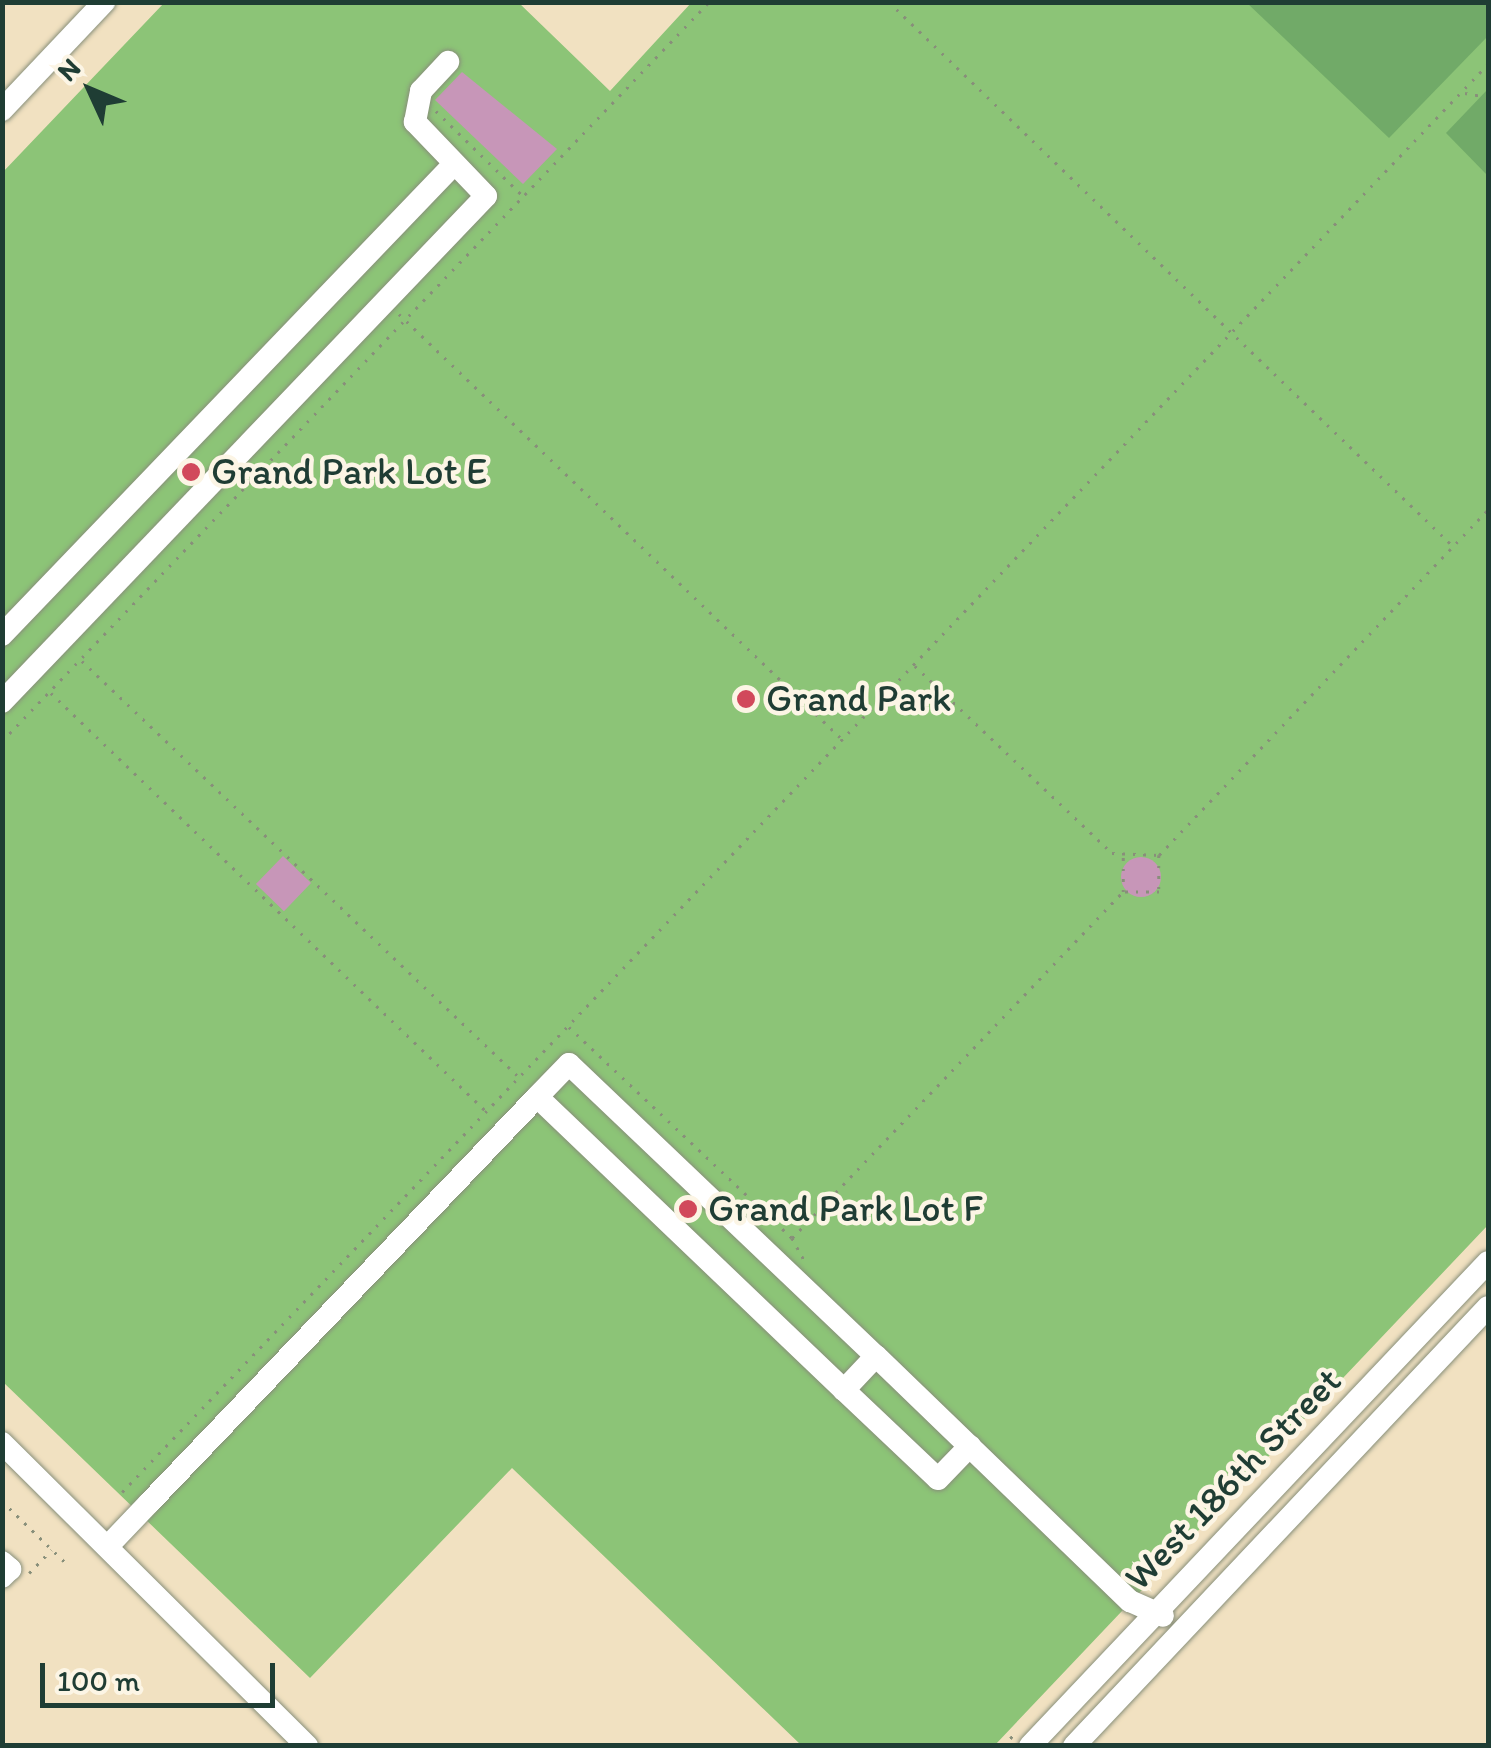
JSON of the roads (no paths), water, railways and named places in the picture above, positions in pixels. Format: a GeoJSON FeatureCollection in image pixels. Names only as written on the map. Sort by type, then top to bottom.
{"type":"FeatureCollection","features":[{"type":"Feature","properties":{"kind":"street"},"geometry":{"type":"LineString","coordinates":[[2,110],[104,2]]}},
{"type":"Feature","properties":{"kind":"street"},"geometry":{"type":"LineString","coordinates":[[3,700],[486,196],[415,122],[419,94],[448,62]]}},
{"type":"Feature","properties":{"kind":"street"},"geometry":{"type":"LineString","coordinates":[[2,635],[453,165]]}},
{"type":"Feature","properties":{"kind":"street"},"geometry":{"type":"LineString","coordinates":[[343,280],[381,306]]}},
{"type":"Feature","properties":{"kind":"street"},"geometry":{"type":"LineString","coordinates":[[109,1545],[569,1064],[1130,1601],[1157,1610],[1180,1631]]}},
{"type":"Feature","properties":{"kind":"street"},"geometry":{"type":"LineString","coordinates":[[537,1097],[938,1479],[970,1446]]}},
{"type":"Feature","properties":{"kind":"street","name":"West 186th Street"},"geometry":{"type":"LineString","coordinates":[[1030,1746],[1488,1262]]}},
{"type":"Feature","properties":{"kind":"street","name":"West 186th Street"},"geometry":{"type":"LineString","coordinates":[[1074,1746],[1488,1307]]}},
{"type":"Feature","properties":{"kind":"street"},"geometry":{"type":"LineString","coordinates":[[844,1390],[876,1356]]}},
{"type":"Feature","properties":{"kind":"street"},"geometry":{"type":"LineString","coordinates":[[2,1443],[273,1704],[326,1746]]}},
{"type":"Feature","properties":{"kind":"street"},"geometry":{"type":"LineString","coordinates":[[273,1704],[307,1746]]}},
{"type":"Feature","properties":{"kind":"place","name":"Grand Park Lot E"},"geometry":{"type":"Point","coordinates":[191,472]}},
{"type":"Feature","properties":{"kind":"place","name":"Grand Park"},"geometry":{"type":"Point","coordinates":[746,699]}},
{"type":"Feature","properties":{"kind":"place","name":"Grand Park Lot F"},"geometry":{"type":"Point","coordinates":[688,1209]}}]}
